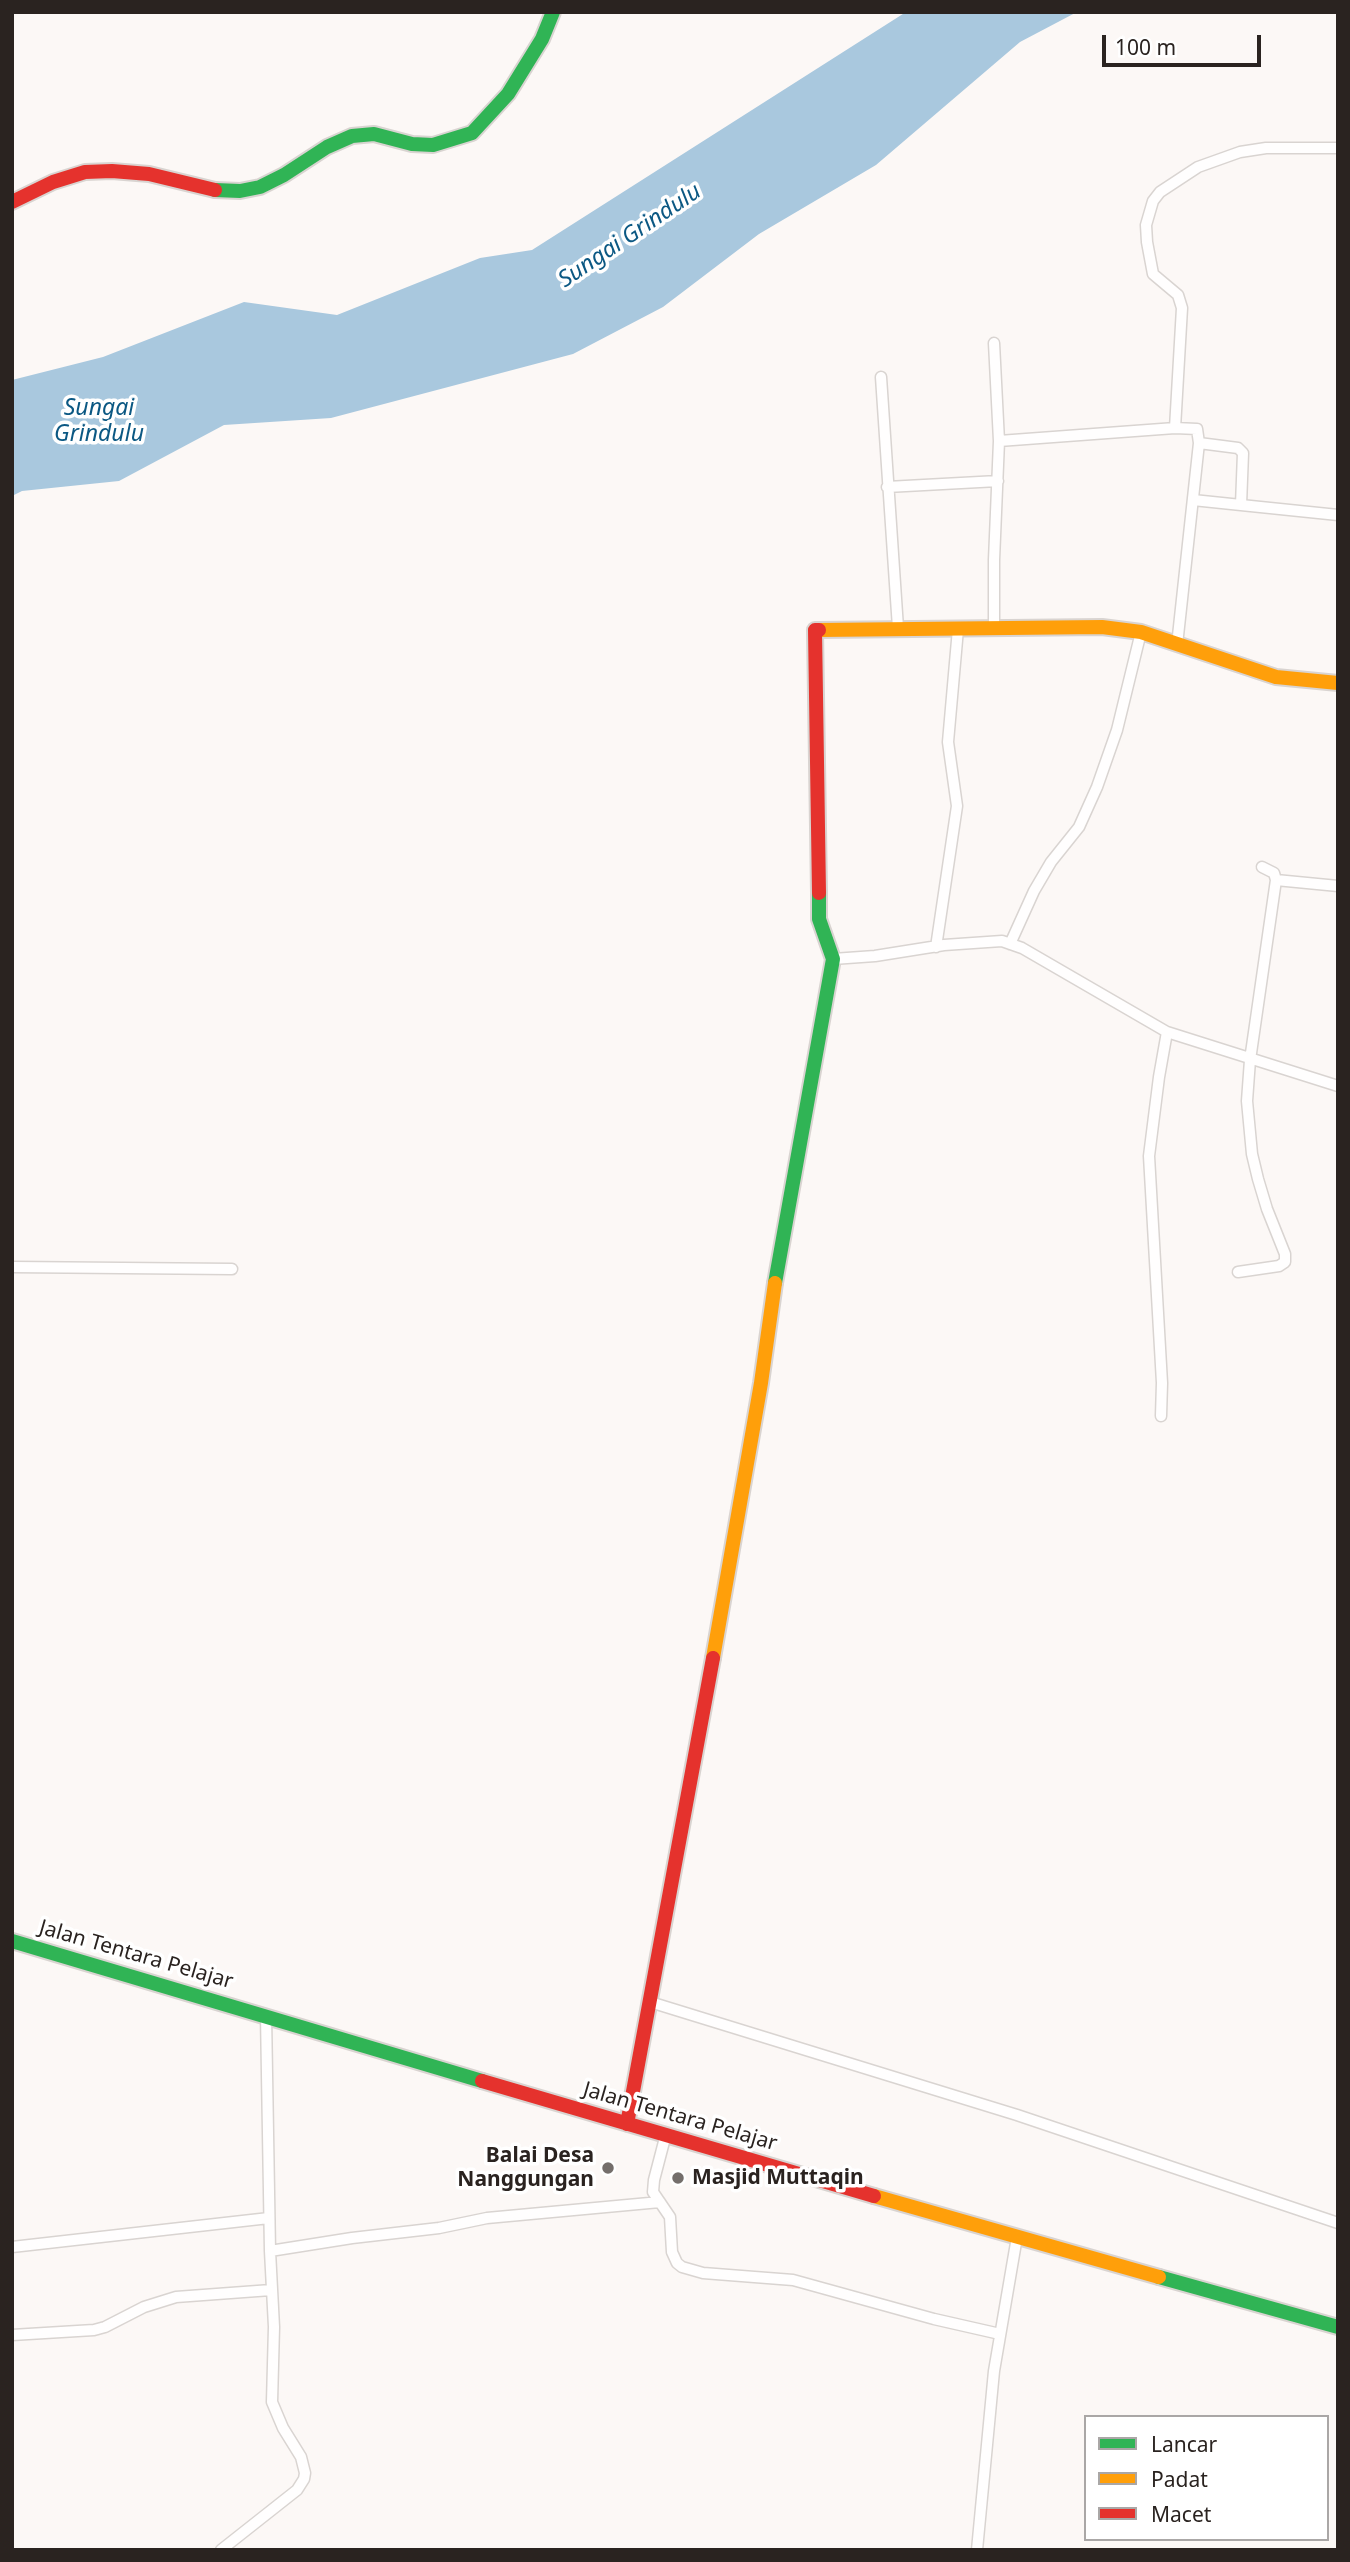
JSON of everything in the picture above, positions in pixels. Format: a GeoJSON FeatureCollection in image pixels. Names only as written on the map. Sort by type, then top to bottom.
{"type":"FeatureCollection","features":[{"type":"Feature","properties":{"kind":"street"},"geometry":{"type":"LineString","coordinates":[[12,202],[53,182],[85,173],[112,171],[161,177],[218,191],[240,191],[260,187],[327,147],[352,136],[374,134],[412,144],[433,145],[454,140],[472,133],[508,94],[542,39],[554,12]]}},
{"type":"Feature","properties":{"kind":"street"},"geometry":{"type":"LineString","coordinates":[[1175,428],[1182,307],[1178,295],[1153,274],[1146,225],[1153,201],[1160,192],[1215,159],[1266,148],[1338,148]]}},
{"type":"Feature","properties":{"kind":"street"},"geometry":{"type":"LineString","coordinates":[[994,343],[999,441],[994,560],[995,628]]}},
{"type":"Feature","properties":{"kind":"street"},"geometry":{"type":"LineString","coordinates":[[881,377],[898,628]]}},
{"type":"Feature","properties":{"kind":"street"},"geometry":{"type":"LineString","coordinates":[[999,441],[1175,428],[1197,429],[1199,443],[1177,645]]}},
{"type":"Feature","properties":{"kind":"street"},"geometry":{"type":"LineString","coordinates":[[1199,443],[1238,448],[1243,453],[1241,505]]}},
{"type":"Feature","properties":{"kind":"street"},"geometry":{"type":"LineString","coordinates":[[887,487],[998,481]]}},
{"type":"Feature","properties":{"kind":"street"},"geometry":{"type":"LineString","coordinates":[[1193,500],[1338,516]]}},
{"type":"Feature","properties":{"kind":"street"},"geometry":{"type":"LineString","coordinates":[[626,2123],[729,1575],[761,1383],[785,1213],[833,959],[819,919],[814,632],[818,628],[1102,627],[1141,632],[1276,677],[1338,682]]}},
{"type":"Feature","properties":{"kind":"street"},"geometry":{"type":"LineString","coordinates":[[936,947],[957,806],[948,743],[958,629]]}},
{"type":"Feature","properties":{"kind":"street"},"geometry":{"type":"LineString","coordinates":[[1010,944],[1034,891],[1051,862],[1079,827],[1097,787],[1117,730],[1141,632]]}},
{"type":"Feature","properties":{"kind":"street"},"geometry":{"type":"LineString","coordinates":[[1238,1272],[1283,1265],[1286,1258],[1266,1209],[1252,1153],[1247,1101],[1250,1060],[1276,880],[1274,873],[1262,867]]}},
{"type":"Feature","properties":{"kind":"street"},"geometry":{"type":"LineString","coordinates":[[1276,880],[1338,886]]}},
{"type":"Feature","properties":{"kind":"street"},"geometry":{"type":"LineString","coordinates":[[833,959],[1002,941],[1022,948],[1167,1032],[1338,1086]]}},
{"type":"Feature","properties":{"kind":"street"},"geometry":{"type":"LineString","coordinates":[[1161,1416],[1162,1383],[1149,1156],[1167,1032]]}},
{"type":"Feature","properties":{"kind":"street"},"geometry":{"type":"LineString","coordinates":[[12,1267],[232,1269]]}},
{"type":"Feature","properties":{"kind":"street","name":"Jalan Tentara Pelajar"},"geometry":{"type":"LineString","coordinates":[[12,1941],[266,2015],[401,2058],[1338,2327]]}},
{"type":"Feature","properties":{"kind":"street"},"geometry":{"type":"LineString","coordinates":[[650,2002],[1017,2115],[1338,2223]]}},
{"type":"Feature","properties":{"kind":"street"},"geometry":{"type":"LineString","coordinates":[[220,2550],[297,2490],[304,2479],[305,2465],[272,2402],[274,2327],[269,2218],[266,2015]]}},
{"type":"Feature","properties":{"kind":"street"},"geometry":{"type":"LineString","coordinates":[[666,2134],[652,2187],[670,2217],[674,2258],[677,2263],[689,2270],[793,2280],[934,2319],[1000,2334]]}},
{"type":"Feature","properties":{"kind":"street"},"geometry":{"type":"LineString","coordinates":[[270,2251],[439,2228],[487,2218],[660,2202]]}},
{"type":"Feature","properties":{"kind":"street"},"geometry":{"type":"LineString","coordinates":[[12,2247],[269,2218]]}},
{"type":"Feature","properties":{"kind":"street"},"geometry":{"type":"LineString","coordinates":[[977,2550],[994,2371],[1017,2237]]}},
{"type":"Feature","properties":{"kind":"street"},"geometry":{"type":"LineString","coordinates":[[12,2335],[105,2327],[144,2307],[176,2297],[271,2290]]}},
{"type":"Feature","properties":{"kind":"water","name":"Sungai Grindulu"},"geometry":{"type":"Polygon","coordinates":[[[906,12],[1077,12],[1020,42],[876,165],[759,234],[663,307],[573,354],[331,418],[224,425],[119,481],[22,491],[12,496],[12,380],[103,357],[244,302],[337,315],[480,258],[532,250],[906,12]]]}},
{"type":"Feature","properties":{"kind":"traffic: fast"},"geometry":{"type":"LineString","coordinates":[[215,190],[240,191],[260,187],[327,147],[352,136],[374,134],[412,144],[433,145],[472,133],[508,94],[542,39],[553,12]]}},
{"type":"Feature","properties":{"kind":"traffic: fast"},"geometry":{"type":"LineString","coordinates":[[775,1283],[833,959],[819,919],[819,893]]}},
{"type":"Feature","properties":{"kind":"traffic: fast"},"geometry":{"type":"LineString","coordinates":[[12,1941],[482,2081]]}},
{"type":"Feature","properties":{"kind":"traffic: fast"},"geometry":{"type":"LineString","coordinates":[[1159,2277],[1338,2327]]}},
{"type":"Feature","properties":{"kind":"traffic: slow"},"geometry":{"type":"LineString","coordinates":[[819,630],[1102,627],[1141,632],[1276,677],[1338,683]]}},
{"type":"Feature","properties":{"kind":"traffic: slow"},"geometry":{"type":"LineString","coordinates":[[713,1658],[761,1383],[775,1283]]}},
{"type":"Feature","properties":{"kind":"traffic: slow"},"geometry":{"type":"LineString","coordinates":[[874,2196],[1159,2277]]}},
{"type":"Feature","properties":{"kind":"traffic: jam"},"geometry":{"type":"LineString","coordinates":[[12,202],[53,182],[85,172],[149,174],[215,190]]}},
{"type":"Feature","properties":{"kind":"traffic: jam"},"geometry":{"type":"LineString","coordinates":[[819,630],[815,630],[819,893]]}},
{"type":"Feature","properties":{"kind":"traffic: jam"},"geometry":{"type":"LineString","coordinates":[[627,2124],[713,1658]]}},
{"type":"Feature","properties":{"kind":"traffic: jam"},"geometry":{"type":"LineString","coordinates":[[482,2081],[874,2196]]}},
{"type":"Feature","properties":{"kind":"place","name":"Balai Desa Nanggungan"},"geometry":{"type":"Point","coordinates":[608,2168]}},
{"type":"Feature","properties":{"kind":"place","name":"Masjid Muttaqin"},"geometry":{"type":"Point","coordinates":[678,2178]}}]}
